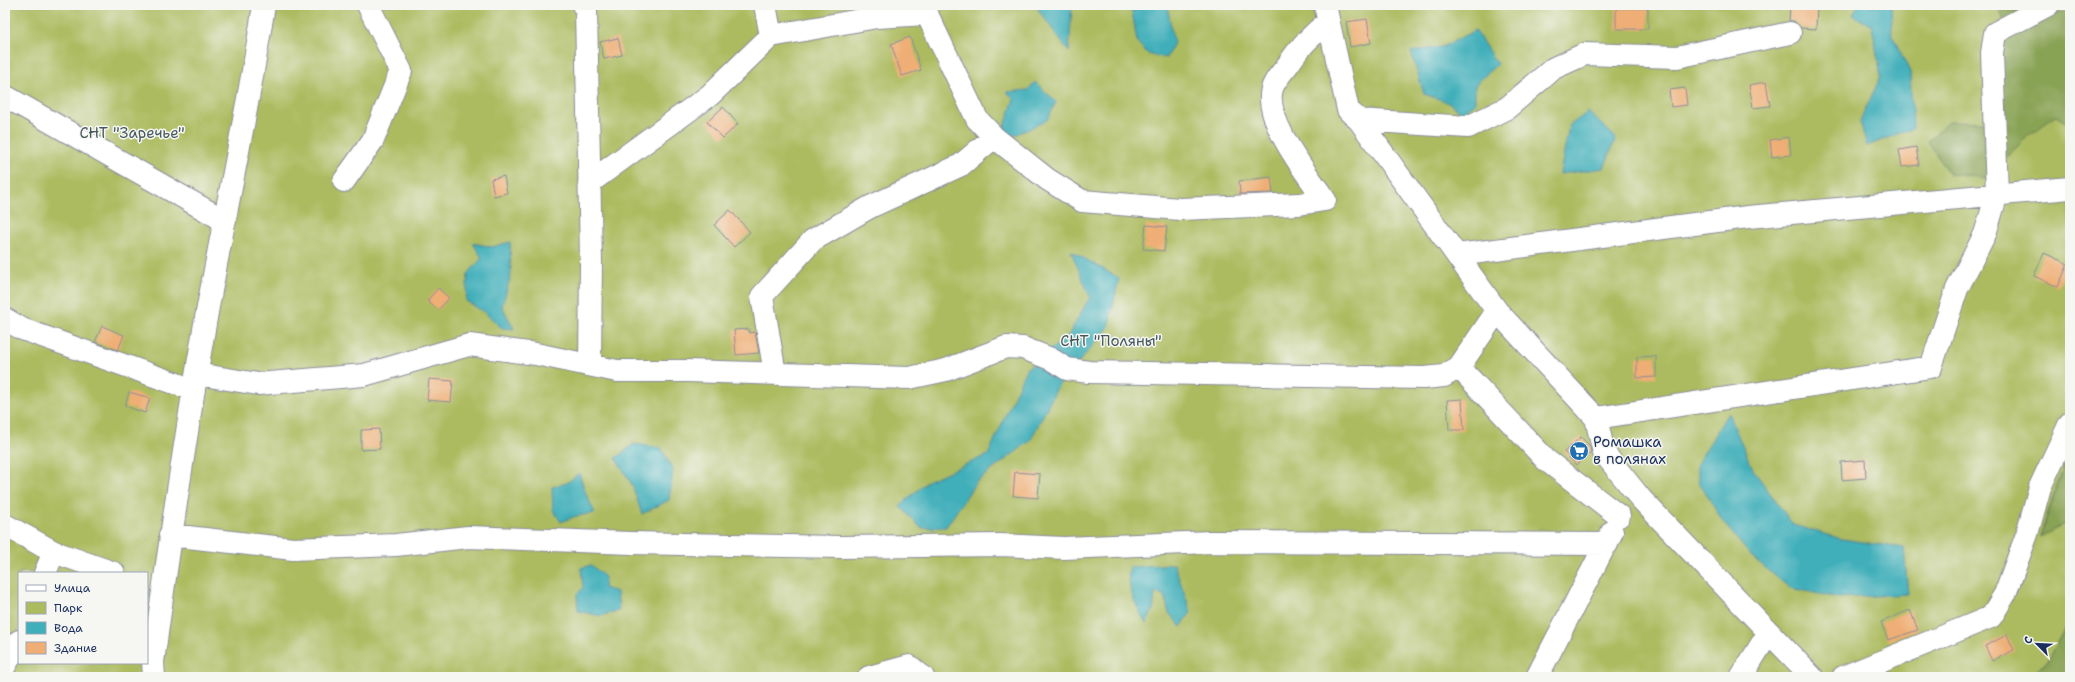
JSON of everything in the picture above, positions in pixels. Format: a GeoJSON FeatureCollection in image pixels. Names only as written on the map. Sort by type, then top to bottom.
{"type":"FeatureCollection","features":[{"type":"Feature","properties":{"kind":"street"},"geometry":{"type":"LineString","coordinates":[[154,677],[155,588],[170,535],[264,5]]}},
{"type":"Feature","properties":{"kind":"street"},"geometry":{"type":"LineString","coordinates":[[344,181],[373,140],[401,71],[368,5]]}},
{"type":"Feature","properties":{"kind":"street"},"geometry":{"type":"LineString","coordinates":[[583,5],[586,10],[591,261],[590,365]]}},
{"type":"Feature","properties":{"kind":"street"},"geometry":{"type":"LineString","coordinates":[[765,5],[771,36]]}},
{"type":"Feature","properties":{"kind":"street"},"geometry":{"type":"LineString","coordinates":[[1596,418],[1931,367],[1957,289],[1985,234],[1996,194],[1992,53],[1994,33],[2048,5]]}},
{"type":"Feature","properties":{"kind":"street"},"geometry":{"type":"LineString","coordinates":[[589,183],[710,95],[771,36],[877,17],[927,14],[977,119],[994,137],[1047,179],[1082,201],[1180,209],[1299,204],[1325,200],[1279,131],[1272,111],[1272,87],[1293,57],[1313,34],[1327,13]]}},
{"type":"Feature","properties":{"kind":"street"},"geometry":{"type":"LineString","coordinates":[[1327,13],[1348,110],[1359,120],[1497,311],[1596,418],[1604,453],[1641,499],[1812,677]]}},
{"type":"Feature","properties":{"kind":"street"},"geometry":{"type":"LineString","coordinates":[[1359,120],[1468,127],[1507,108],[1554,68],[1585,54],[1677,57],[1790,33]]}},
{"type":"Feature","properties":{"kind":"street"},"geometry":{"type":"LineString","coordinates":[[5,96],[225,221]]}},
{"type":"Feature","properties":{"kind":"street"},"geometry":{"type":"LineString","coordinates":[[775,374],[762,296],[813,240],[870,207],[961,165],[994,137]]}},
{"type":"Feature","properties":{"kind":"street"},"geometry":{"type":"LineString","coordinates":[[1457,255],[1748,217],[2070,188]]}},
{"type":"Feature","properties":{"kind":"street"},"geometry":{"type":"LineString","coordinates":[[5,319],[22,329],[196,382],[258,384],[364,375],[469,345],[536,354],[617,371],[909,378],[946,370],[1006,347],[1024,348],[1051,359],[1067,368],[1089,372],[1424,378],[1444,376],[1459,367],[1497,311]]}},
{"type":"Feature","properties":{"kind":"street"},"geometry":{"type":"LineString","coordinates":[[1459,367],[1546,460],[1619,516]]}},
{"type":"Feature","properties":{"kind":"street"},"geometry":{"type":"LineString","coordinates":[[1843,677],[1991,617],[2005,594],[2026,534],[2040,487],[2070,423]]}},
{"type":"Feature","properties":{"kind":"street"},"geometry":{"type":"LineString","coordinates":[[1537,677],[1607,544],[1619,516],[1641,499]]}},
{"type":"Feature","properties":{"kind":"street"},"geometry":{"type":"LineString","coordinates":[[5,525],[54,552],[111,572]]}},
{"type":"Feature","properties":{"kind":"street"},"geometry":{"type":"LineString","coordinates":[[170,535],[293,549],[396,545],[468,537],[631,543],[841,547],[1000,545],[1064,548],[1211,542],[1607,544]]}},
{"type":"Feature","properties":{"kind":"street"},"geometry":{"type":"LineString","coordinates":[[45,572],[54,552]]}},
{"type":"Feature","properties":{"kind":"street"},"geometry":{"type":"LineString","coordinates":[[1741,677],[1769,632]]}},
{"type":"Feature","properties":{"kind":"street"},"geometry":{"type":"LineString","coordinates":[[5,666],[18,643]]}},
{"type":"Feature","properties":{"kind":"street"},"geometry":{"type":"LineString","coordinates":[[869,677],[909,666],[923,677]]}},
{"type":"Feature","properties":{"kind":"green space","name":"СНТ \"Поляны\""},"geometry":{"type":"Polygon","coordinates":[[[5,5],[2070,5],[2070,448],[2040,536],[2065,524],[2070,526],[2070,619],[2046,663],[2025,677],[5,677],[5,5]]]}},
{"type":"Feature","properties":{"kind":"green space"},"geometry":{"type":"Polygon","coordinates":[[[1999,5],[2052,5],[2047,14],[2070,11],[2070,125],[2056,116],[2029,135],[1986,178],[1949,174],[1928,141],[1949,121],[1985,122],[2005,107],[1997,68],[2005,24],[1999,5]]]}},
{"type":"Feature","properties":{"kind":"green space"},"geometry":{"type":"Polygon","coordinates":[[[2070,448],[2070,526],[2065,524],[2040,537],[2070,448]]]}},
{"type":"Feature","properties":{"kind":"green space"},"geometry":{"type":"Polygon","coordinates":[[[2070,619],[2070,677],[2025,677],[2046,663],[2070,619]]]}},
{"type":"Feature","properties":{"kind":"water"},"geometry":{"type":"Polygon","coordinates":[[[1035,5],[1072,5],[1069,52],[1035,5]]]}},
{"type":"Feature","properties":{"kind":"water"},"geometry":{"type":"Polygon","coordinates":[[[1131,5],[1167,5],[1174,43],[1166,58],[1148,54],[1137,42],[1131,5]]]}},
{"type":"Feature","properties":{"kind":"water"},"geometry":{"type":"Polygon","coordinates":[[[1858,5],[1891,5],[1892,35],[1910,72],[1913,128],[1867,146],[1860,121],[1881,76],[1872,26],[1853,15],[1858,5]]]}},
{"type":"Feature","properties":{"kind":"water"},"geometry":{"type":"Polygon","coordinates":[[[1475,30],[1497,64],[1475,85],[1475,103],[1462,112],[1445,101],[1424,94],[1411,52],[1445,46],[1475,30]]]}},
{"type":"Feature","properties":{"kind":"water"},"geometry":{"type":"Polygon","coordinates":[[[1035,82],[1056,102],[1047,120],[1009,138],[1004,129],[1014,99],[1007,92],[1028,90],[1035,82]]]}},
{"type":"Feature","properties":{"kind":"water"},"geometry":{"type":"Polygon","coordinates":[[[1588,112],[1616,138],[1604,168],[1560,174],[1569,126],[1588,112]]]}},
{"type":"Feature","properties":{"kind":"water"},"geometry":{"type":"Polygon","coordinates":[[[510,242],[511,275],[502,306],[514,329],[502,328],[484,312],[466,301],[468,274],[482,258],[473,243],[492,247],[510,242]]]}},
{"type":"Feature","properties":{"kind":"water"},"geometry":{"type":"Polygon","coordinates":[[[1071,251],[1119,278],[1108,328],[1058,386],[1030,441],[976,482],[946,527],[921,528],[900,506],[929,480],[988,455],[1026,369],[1068,336],[1090,297],[1071,251]]]}},
{"type":"Feature","properties":{"kind":"water"},"geometry":{"type":"Polygon","coordinates":[[[1728,413],[1754,471],[1793,525],[1842,539],[1904,548],[1908,594],[1840,598],[1790,588],[1751,556],[1723,522],[1699,482],[1697,464],[1728,413]]]}},
{"type":"Feature","properties":{"kind":"water"},"geometry":{"type":"Polygon","coordinates":[[[634,444],[661,448],[673,470],[669,500],[642,514],[632,485],[616,458],[634,444]]]}},
{"type":"Feature","properties":{"kind":"water"},"geometry":{"type":"Polygon","coordinates":[[[579,473],[586,494],[595,513],[576,516],[561,522],[553,510],[552,487],[567,483],[579,473]]]}},
{"type":"Feature","properties":{"kind":"water"},"geometry":{"type":"Polygon","coordinates":[[[1174,564],[1191,612],[1181,627],[1169,613],[1164,595],[1155,593],[1153,610],[1146,624],[1130,589],[1130,567],[1174,564]]]}},
{"type":"Feature","properties":{"kind":"water"},"geometry":{"type":"Polygon","coordinates":[[[591,565],[605,577],[604,588],[617,592],[619,610],[601,616],[578,611],[577,594],[583,588],[581,568],[591,565]]]}},
{"type":"Feature","properties":{"kind":"building"},"geometry":{"type":"Polygon","coordinates":[[[1790,5],[1817,5],[1816,29],[1801,28],[1794,21],[1789,21],[1790,5]]]}},
{"type":"Feature","properties":{"kind":"building"},"geometry":{"type":"Polygon","coordinates":[[[1616,8],[1648,8],[1648,29],[1616,29],[1616,8]]]}},
{"type":"Feature","properties":{"kind":"building"},"geometry":{"type":"Polygon","coordinates":[[[1367,19],[1371,43],[1350,47],[1346,22],[1367,19]]]}},
{"type":"Feature","properties":{"kind":"building"},"geometry":{"type":"Polygon","coordinates":[[[910,37],[921,70],[902,76],[891,44],[910,37]]]}},
{"type":"Feature","properties":{"kind":"building"},"geometry":{"type":"Polygon","coordinates":[[[618,38],[622,55],[604,59],[600,42],[618,38]]]}},
{"type":"Feature","properties":{"kind":"building"},"geometry":{"type":"Polygon","coordinates":[[[1766,82],[1770,106],[1753,108],[1749,85],[1766,82]]]}},
{"type":"Feature","properties":{"kind":"building"},"geometry":{"type":"Polygon","coordinates":[[[1685,88],[1687,105],[1671,107],[1669,90],[1685,88]]]}},
{"type":"Feature","properties":{"kind":"building"},"geometry":{"type":"Polygon","coordinates":[[[723,107],[738,124],[723,138],[707,122],[723,107]]]}},
{"type":"Feature","properties":{"kind":"building"},"geometry":{"type":"Polygon","coordinates":[[[1789,137],[1791,155],[1772,157],[1770,140],[1789,137]]]}},
{"type":"Feature","properties":{"kind":"building"},"geometry":{"type":"Polygon","coordinates":[[[1916,147],[1919,165],[1902,167],[1899,150],[1916,147]]]}},
{"type":"Feature","properties":{"kind":"building"},"geometry":{"type":"Polygon","coordinates":[[[504,176],[507,193],[494,196],[491,179],[504,176]]]}},
{"type":"Feature","properties":{"kind":"building"},"geometry":{"type":"Polygon","coordinates":[[[1271,177],[1273,193],[1240,194],[1239,181],[1271,177]]]}},
{"type":"Feature","properties":{"kind":"building"},"geometry":{"type":"Polygon","coordinates":[[[730,210],[750,232],[734,247],[714,225],[730,210]]]}},
{"type":"Feature","properties":{"kind":"building"},"geometry":{"type":"Polygon","coordinates":[[[1146,225],[1167,227],[1164,251],[1143,249],[1146,225]]]}},
{"type":"Feature","properties":{"kind":"building"},"geometry":{"type":"Polygon","coordinates":[[[2044,253],[2068,264],[2058,287],[2034,276],[2044,253]]]}},
{"type":"Feature","properties":{"kind":"building"},"geometry":{"type":"Polygon","coordinates":[[[438,288],[449,298],[438,310],[427,301],[438,288]]]}},
{"type":"Feature","properties":{"kind":"building"},"geometry":{"type":"Polygon","coordinates":[[[102,326],[124,335],[118,350],[95,342],[102,326]]]}},
{"type":"Feature","properties":{"kind":"building"},"geometry":{"type":"Polygon","coordinates":[[[749,329],[749,333],[755,332],[759,353],[736,355],[734,330],[749,329]]]}},
{"type":"Feature","properties":{"kind":"building"},"geometry":{"type":"Polygon","coordinates":[[[1656,356],[1656,377],[1637,378],[1637,357],[1656,356]]]}},
{"type":"Feature","properties":{"kind":"building"},"geometry":{"type":"Polygon","coordinates":[[[429,379],[453,381],[451,402],[427,400],[429,379]]]}},
{"type":"Feature","properties":{"kind":"building"},"geometry":{"type":"Polygon","coordinates":[[[129,392],[150,398],[145,413],[125,406],[129,392]]]}},
{"type":"Feature","properties":{"kind":"building"},"geometry":{"type":"Polygon","coordinates":[[[1462,399],[1464,430],[1449,430],[1447,400],[1462,399]]]}},
{"type":"Feature","properties":{"kind":"building"},"geometry":{"type":"Polygon","coordinates":[[[379,429],[380,449],[361,450],[361,430],[379,429]]]}},
{"type":"Feature","properties":{"kind":"building","name":"Ромашка в полянах"},"geometry":{"type":"Polygon","coordinates":[[[1581,437],[1590,446],[1591,452],[1576,465],[1564,452],[1581,437]]]}},
{"type":"Feature","properties":{"kind":"building"},"geometry":{"type":"Polygon","coordinates":[[[1865,460],[1866,478],[1842,480],[1841,462],[1865,460]]]}},
{"type":"Feature","properties":{"kind":"building"},"geometry":{"type":"Polygon","coordinates":[[[1015,472],[1040,474],[1038,498],[1013,496],[1015,472]]]}},
{"type":"Feature","properties":{"kind":"building"},"geometry":{"type":"Polygon","coordinates":[[[1910,610],[1918,630],[1888,640],[1881,622],[1910,610]]]}},
{"type":"Feature","properties":{"kind":"building"},"geometry":{"type":"Polygon","coordinates":[[[2007,635],[2014,650],[1992,661],[1985,646],[2007,635]]]}},
{"type":"Feature","properties":{"kind":"place","name":"Ромашка в полянах"},"geometry":{"type":"Point","coordinates":[1579,451]}},
{"type":"Feature","properties":{"kind":"park label","name":"СНТ \"Заречье\""},"geometry":{"type":"Point","coordinates":[132,133]}}]}
